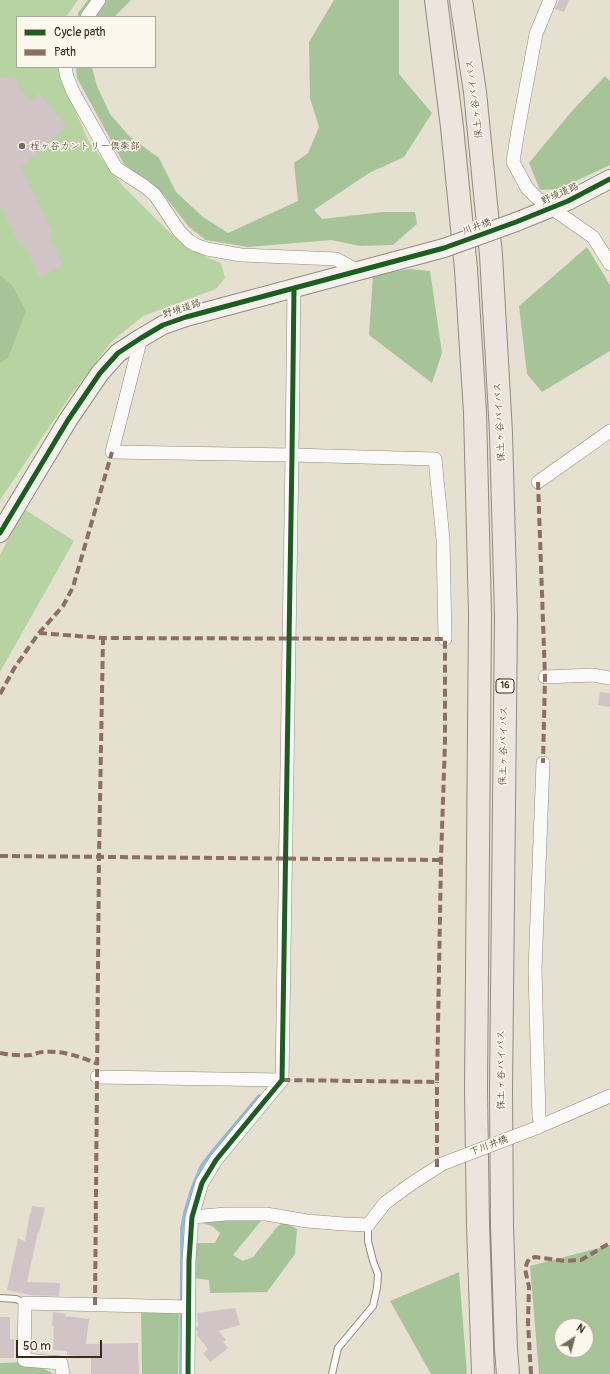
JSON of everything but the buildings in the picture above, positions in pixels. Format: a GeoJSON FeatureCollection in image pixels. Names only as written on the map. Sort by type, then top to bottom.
{"type":"FeatureCollection","features":[{"type":"Feature","properties":{"kind":"highway"},"geometry":{"type":"LineString","coordinates":[[436,0],[452,126],[466,269],[475,412],[480,614],[476,1096],[478,1225],[483,1374]]}},
{"type":"Feature","properties":{"kind":"highway","name":"保土ヶ谷バイパス"},"geometry":{"type":"LineString","coordinates":[[462,0],[475,92],[491,255],[502,433],[506,617],[501,1088],[502,1225],[508,1374]]}},
{"type":"Feature","properties":{"kind":"street"},"geometry":{"type":"LineString","coordinates":[[88,16],[100,0]]}},
{"type":"Feature","properties":{"kind":"street"},"geometry":{"type":"LineString","coordinates":[[550,0],[536,34],[513,162],[527,188],[550,208],[593,237],[610,264]]}},
{"type":"Feature","properties":{"kind":"street"},"geometry":{"type":"LineString","coordinates":[[65,68],[73,92],[108,157],[116,168],[144,186],[154,195],[179,230],[189,241],[207,249],[241,255],[336,259],[358,271]]}},
{"type":"Feature","properties":{"kind":"street","name":"野境道路"},"geometry":{"type":"LineString","coordinates":[[516,222],[568,201],[610,179]]}},
{"type":"Feature","properties":{"kind":"street","name":"川井橋"},"geometry":{"type":"LineString","coordinates":[[444,248],[516,222]]}},
{"type":"Feature","properties":{"kind":"street","name":"野境道路"},"geometry":{"type":"LineString","coordinates":[[0,533],[68,420],[100,373],[118,353],[141,338],[163,325],[186,316],[444,248]]}},
{"type":"Feature","properties":{"kind":"street"},"geometry":{"type":"LineString","coordinates":[[188,1374],[189,1260],[192,1217],[202,1183],[216,1160],[282,1080],[294,288]]}},
{"type":"Feature","properties":{"kind":"street"},"geometry":{"type":"LineString","coordinates":[[141,338],[112,452],[435,459],[443,539],[445,639]]}},
{"type":"Feature","properties":{"kind":"street"},"geometry":{"type":"LineString","coordinates":[[538,482],[610,431]]}},
{"type":"Feature","properties":{"kind":"street"},"geometry":{"type":"LineString","coordinates":[[545,677],[593,675],[610,678]]}},
{"type":"Feature","properties":{"kind":"street"},"geometry":{"type":"LineString","coordinates":[[538,1127],[535,970],[543,763]]}},
{"type":"Feature","properties":{"kind":"street"},"geometry":{"type":"LineString","coordinates":[[98,1077],[282,1080]]}},
{"type":"Feature","properties":{"kind":"street","name":"下川井橋"},"geometry":{"type":"LineString","coordinates":[[368,1225],[385,1203],[442,1164],[538,1127],[610,1096]]}},
{"type":"Feature","properties":{"kind":"street"},"geometry":{"type":"LineString","coordinates":[[192,1217],[226,1214],[266,1214],[307,1221],[368,1225]]}},
{"type":"Feature","properties":{"kind":"street"},"geometry":{"type":"LineString","coordinates":[[63,1374],[61,1364],[24,1360],[25,1304],[188,1306]]}},
{"type":"Feature","properties":{"kind":"lane"},"geometry":{"type":"LineString","coordinates":[[332,1374],[338,1348],[372,1306],[377,1288],[378,1274],[368,1240],[368,1225]]}},
{"type":"Feature","properties":{"kind":"lane"},"geometry":{"type":"LineString","coordinates":[[0,1298],[16,1299],[25,1304]]}},
{"type":"Feature","properties":{"kind":"green space","name":"程ヶ谷カントリー倶楽部"},"geometry":{"type":"Polygon","coordinates":[[[0,0],[78,0],[67,16],[16,16],[16,68],[59,68],[60,76],[89,142],[123,186],[170,233],[208,258],[221,263],[225,278],[216,289],[143,316],[111,342],[70,396],[0,500],[0,0]]]}},
{"type":"Feature","properties":{"kind":"green space"},"geometry":{"type":"Polygon","coordinates":[[[88,0],[131,0],[115,16],[78,16],[78,13],[88,0]]]}},
{"type":"Feature","properties":{"kind":"green space"},"geometry":{"type":"Polygon","coordinates":[[[334,0],[399,0],[399,74],[432,113],[404,157],[369,173],[314,210],[322,219],[383,212],[415,212],[417,224],[393,245],[360,246],[331,240],[248,247],[206,240],[189,227],[164,195],[124,164],[77,78],[76,68],[92,68],[97,86],[110,114],[129,136],[159,158],[176,192],[203,217],[228,233],[298,201],[294,163],[308,153],[319,127],[310,98],[309,42],[334,0]]]}},
{"type":"Feature","properties":{"kind":"green space"},"geometry":{"type":"Polygon","coordinates":[[[605,76],[610,81],[610,165],[559,189],[540,190],[529,163],[572,111],[605,76]]]}},
{"type":"Feature","properties":{"kind":"green space"},"geometry":{"type":"Polygon","coordinates":[[[587,247],[610,285],[610,351],[542,392],[527,374],[519,306],[587,247]]]}},
{"type":"Feature","properties":{"kind":"green space"},"geometry":{"type":"Polygon","coordinates":[[[410,269],[430,271],[442,353],[432,383],[369,335],[373,275],[410,269]]]}},
{"type":"Feature","properties":{"kind":"green space"},"geometry":{"type":"Polygon","coordinates":[[[0,275],[12,285],[26,311],[8,358],[0,363],[0,275]]]}},
{"type":"Feature","properties":{"kind":"green space"},"geometry":{"type":"Polygon","coordinates":[[[24,509],[74,541],[0,672],[0,555],[24,509]]]}},
{"type":"Feature","properties":{"kind":"green space"},"geometry":{"type":"Polygon","coordinates":[[[248,1213],[261,1221],[233,1255],[243,1261],[253,1257],[277,1227],[284,1222],[297,1229],[295,1254],[267,1292],[210,1293],[209,1280],[193,1278],[197,1243],[215,1243],[220,1233],[212,1226],[202,1223],[201,1219],[248,1213]]]}},
{"type":"Feature","properties":{"kind":"green space"},"geometry":{"type":"Polygon","coordinates":[[[610,1245],[610,1374],[539,1374],[530,1266],[610,1245]]]}},
{"type":"Feature","properties":{"kind":"green space"},"geometry":{"type":"Polygon","coordinates":[[[459,1272],[467,1374],[431,1374],[390,1301],[459,1272]]]}},
{"type":"Feature","properties":{"kind":"green space"},"geometry":{"type":"Polygon","coordinates":[[[141,1310],[179,1311],[178,1374],[142,1374],[141,1310]]]}},
{"type":"Feature","properties":{"kind":"green space"},"geometry":{"type":"Polygon","coordinates":[[[31,1362],[54,1374],[0,1374],[0,1363],[31,1362]]]}},
{"type":"Feature","properties":{"kind":"waterway"},"geometry":{"type":"LineString","coordinates":[[181,1374],[182,1228],[185,1212],[193,1186],[202,1165],[259,1096]]}},
{"type":"Feature","properties":{"kind":"marked path"},"geometry":{"type":"LineString","coordinates":[[0,694],[15,667],[39,633],[63,606],[73,587],[112,452]]}},
{"type":"Feature","properties":{"kind":"marked path"},"geometry":{"type":"LineString","coordinates":[[538,482],[545,677],[543,763]]}},
{"type":"Feature","properties":{"kind":"marked path"},"geometry":{"type":"LineString","coordinates":[[39,633],[103,638],[445,639],[445,742],[441,860],[437,1082],[282,1080]]}},
{"type":"Feature","properties":{"kind":"marked path"},"geometry":{"type":"LineString","coordinates":[[95,1305],[99,857],[103,638]]}},
{"type":"Feature","properties":{"kind":"marked path"},"geometry":{"type":"LineString","coordinates":[[0,856],[441,860]]}},
{"type":"Feature","properties":{"kind":"marked path"},"geometry":{"type":"LineString","coordinates":[[0,1053],[12,1055],[31,1055],[42,1052],[57,1052],[98,1064]]}},
{"type":"Feature","properties":{"kind":"marked path"},"geometry":{"type":"LineString","coordinates":[[437,1082],[437,1167]]}},
{"type":"Feature","properties":{"kind":"marked path"},"geometry":{"type":"LineString","coordinates":[[531,1374],[528,1323],[529,1287],[525,1269],[529,1259],[535,1257],[565,1261],[581,1260],[610,1243]]}},
{"type":"Feature","properties":{"kind":"cycle path"},"geometry":{"type":"LineString","coordinates":[[0,533],[68,420],[100,373],[118,353],[163,325],[186,317],[444,248],[516,222],[568,201],[610,179]]}},
{"type":"Feature","properties":{"kind":"cycle path"},"geometry":{"type":"LineString","coordinates":[[188,1374],[189,1260],[192,1217],[202,1183],[216,1160],[282,1080],[294,288]]}},
{"type":"Feature","properties":{"kind":"place","name":"程ヶ谷カントリー倶楽部"},"geometry":{"type":"Point","coordinates":[22,146]}}]}
